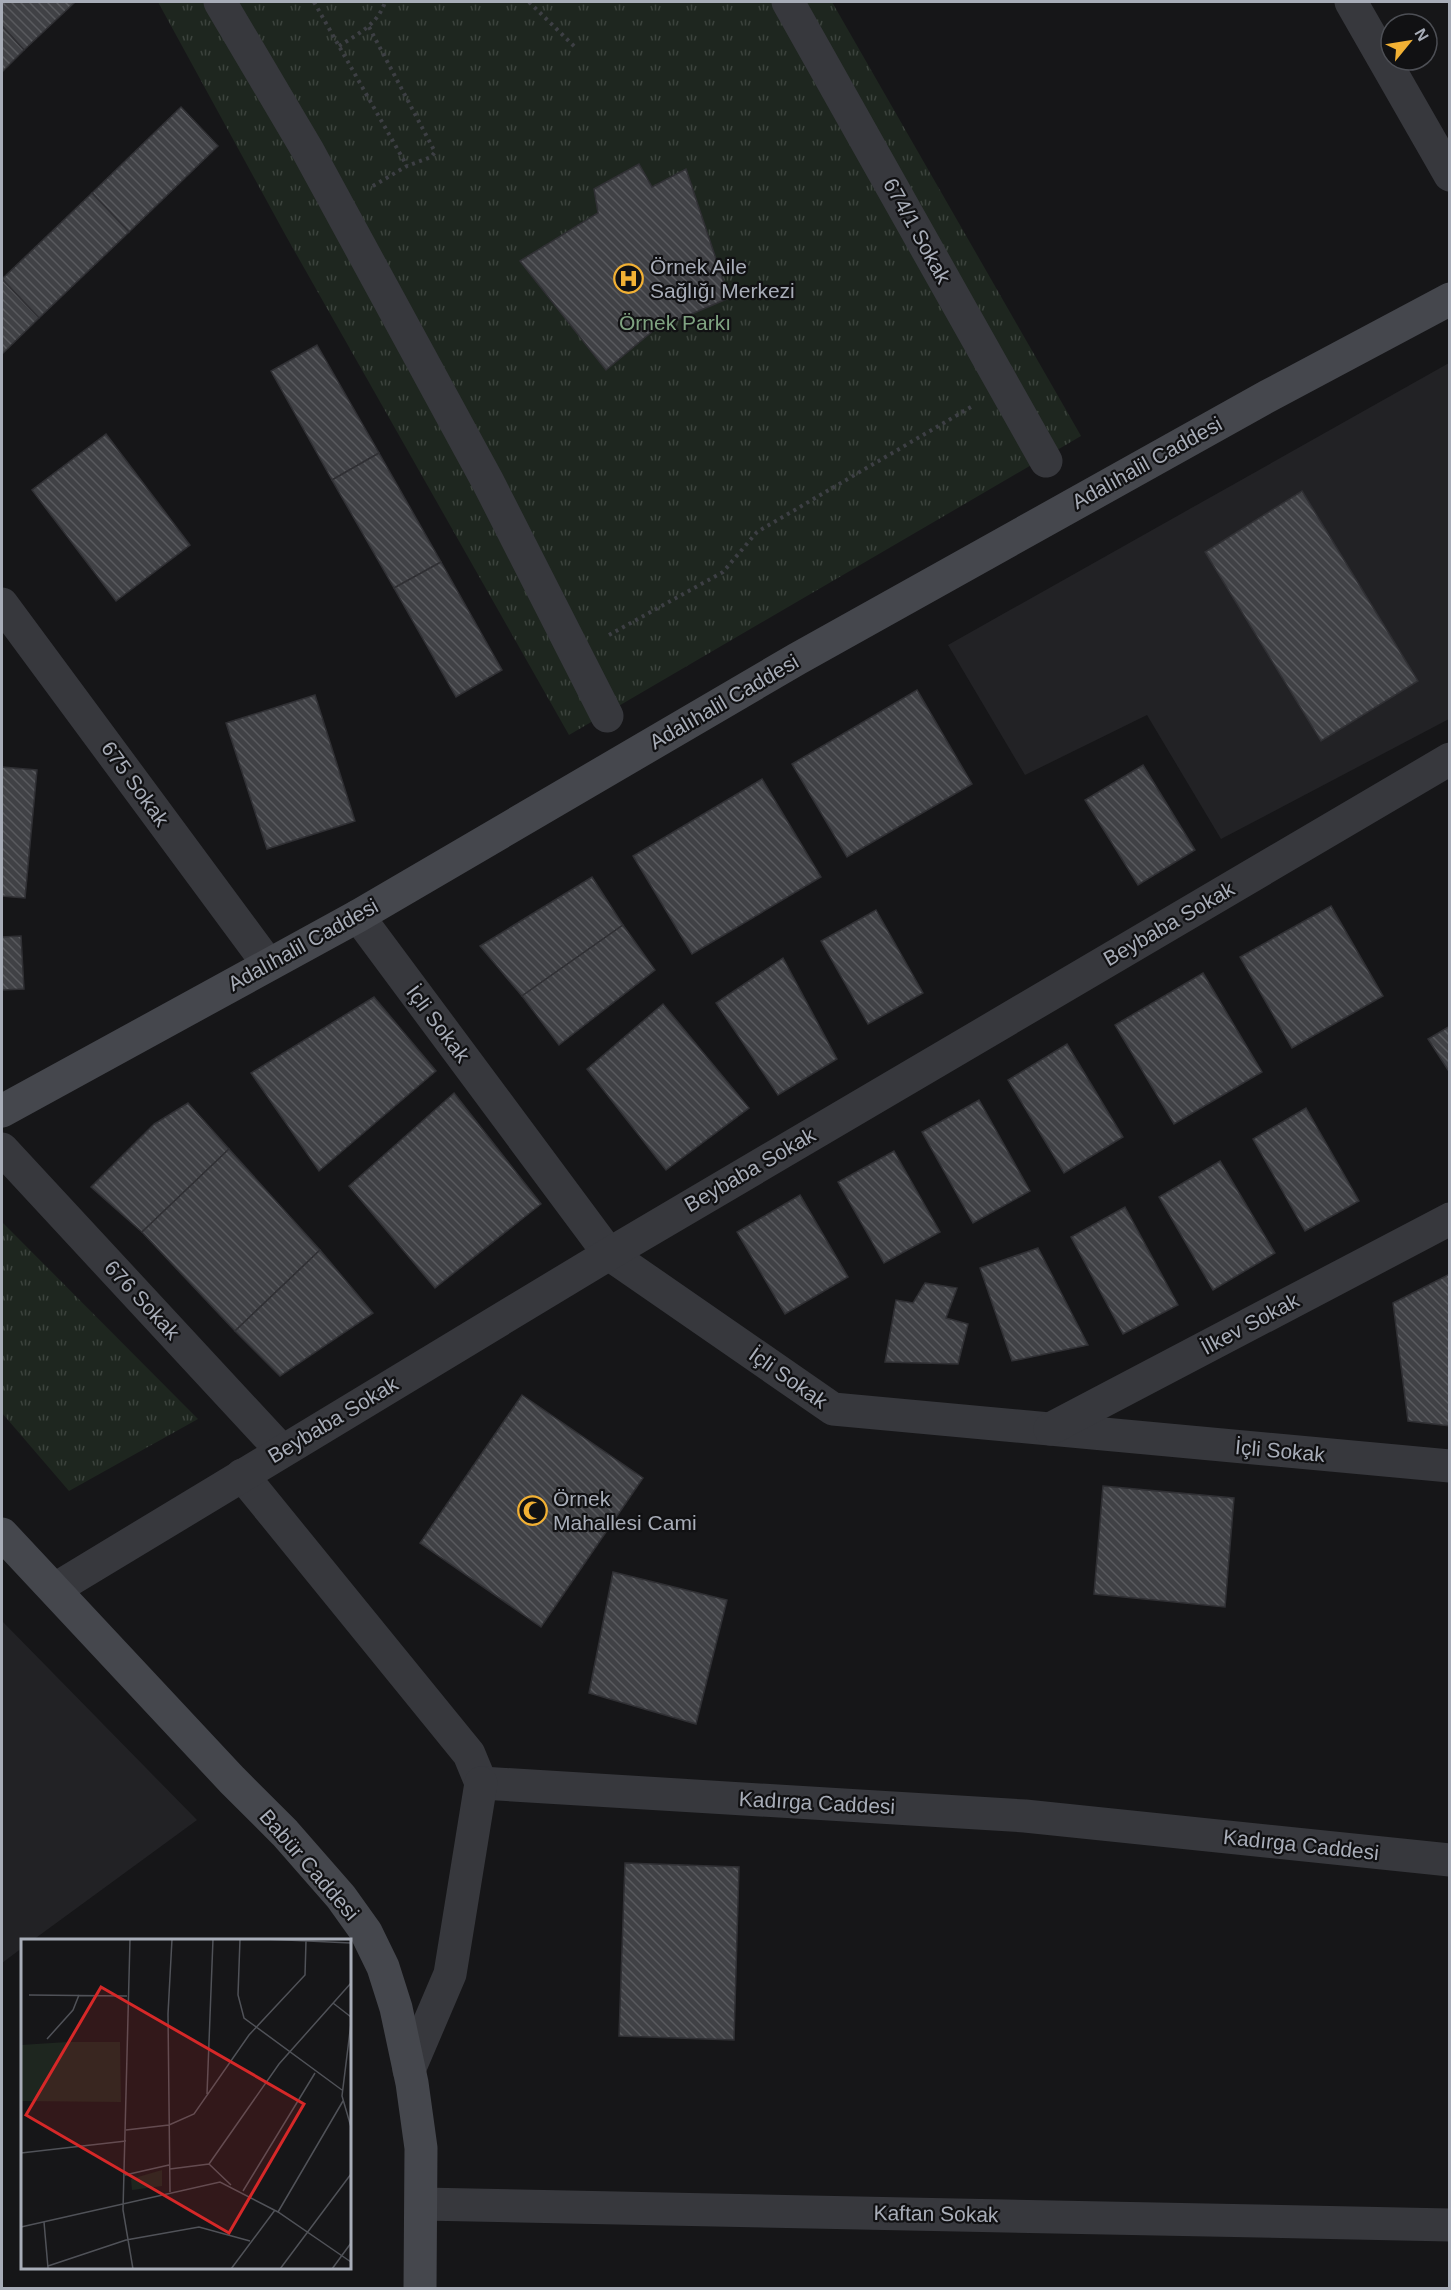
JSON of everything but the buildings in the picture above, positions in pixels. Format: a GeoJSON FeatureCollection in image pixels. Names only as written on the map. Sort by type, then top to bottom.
{"type":"FeatureCollection","features":[{"type":"Feature","properties":{"kind":"street"},"geometry":{"type":"LineString","coordinates":[[220,2],[338,206],[487,481],[606,716]]}},
{"type":"Feature","properties":{"kind":"street","name":"674/1 Sokak"},"geometry":{"type":"LineString","coordinates":[[788,2],[1046,461]]}},
{"type":"Feature","properties":{"kind":"street"},"geometry":{"type":"LineString","coordinates":[[1351,2],[1449,176]]}},
{"type":"Feature","properties":{"kind":"street","name":"Adalıhalil Caddesi"},"geometry":{"type":"LineString","coordinates":[[2,1111],[358,916],[797,659],[1248,407],[1449,299]]}},
{"type":"Feature","properties":{"kind":"street","name":"675 Sokak"},"geometry":{"type":"LineString","coordinates":[[2,604],[268,964]]}},
{"type":"Feature","properties":{"kind":"street","name":"Beybaba Sokak"},"geometry":{"type":"LineString","coordinates":[[55,1589],[609,1254],[1449,759]]}},
{"type":"Feature","properties":{"kind":"street","name":"İçli Sokak"},"geometry":{"type":"LineString","coordinates":[[358,916],[609,1254],[833,1409],[1449,1466]]}},
{"type":"Feature","properties":{"kind":"street","name":"676 Sokak"},"geometry":{"type":"LineString","coordinates":[[2,1149],[282,1451]]}},
{"type":"Feature","properties":{"kind":"street","name":"İlkev Sokak"},"geometry":{"type":"LineString","coordinates":[[1050,1429],[1449,1220]]}},
{"type":"Feature","properties":{"kind":"street"},"geometry":{"type":"LineString","coordinates":[[242,1475],[469,1754],[481,1783],[450,1974],[409,2070]]}},
{"type":"Feature","properties":{"kind":"street","name":"Babür Caddesi"},"geometry":{"type":"LineString","coordinates":[[2,1534],[232,1780],[285,1833],[341,1897],[366,1932],[383,1967],[396,2008],[409,2070],[421,2148],[420,2289]]}},
{"type":"Feature","properties":{"kind":"street","name":"Kadırga Caddesi"},"geometry":{"type":"LineString","coordinates":[[481,1783],[1025,1816],[1449,1860]]}},
{"type":"Feature","properties":{"kind":"street","name":"Kaftan Sokak"},"geometry":{"type":"LineString","coordinates":[[422,2204],[1449,2225]]}},
{"type":"Feature","properties":{"kind":"path"},"geometry":{"type":"LineString","coordinates":[[314,2],[407,166]]}},
{"type":"Feature","properties":{"kind":"path"},"geometry":{"type":"LineString","coordinates":[[339,46],[369,27],[382,12],[385,2]]}},
{"type":"Feature","properties":{"kind":"path"},"geometry":{"type":"LineString","coordinates":[[529,2],[576,48]]}},
{"type":"Feature","properties":{"kind":"path"},"geometry":{"type":"LineString","coordinates":[[338,206],[407,166],[431,157],[435,152],[369,27]]}},
{"type":"Feature","properties":{"kind":"path"},"geometry":{"type":"LineString","coordinates":[[575,654],[723,572],[757,532],[1005,387]]}},
{"type":"Feature","properties":{"kind":"shaded area"},"geometry":{"type":"Polygon","coordinates":[[[1449,363],[1449,719],[1221,839],[1147,715],[1025,775],[948,645],[1449,363]]]}},
{"type":"Feature","properties":{"kind":"shaded area"},"geometry":{"type":"Polygon","coordinates":[[[2,1621],[197,1820],[34,1939],[21,1939],[21,1949],[2,1963],[2,1621]]]}},
{"type":"Feature","properties":{"kind":"green space","name":"Örnek Parkı"},"geometry":{"type":"Polygon","coordinates":[[[158,2],[832,2],[1081,436],[569,735],[286,236],[158,2]]]}},
{"type":"Feature","properties":{"kind":"green space"},"geometry":{"type":"Polygon","coordinates":[[[2,1222],[198,1419],[69,1491],[2,1413],[2,1222]]]}},
{"type":"Feature","properties":{"kind":"place","name":"Örnek Aile Sağlığı Merkezi"},"geometry":{"type":"Point","coordinates":[629,279]}},
{"type":"Feature","properties":{"kind":"place","name":"Örnek Mahallesi Cami"},"geometry":{"type":"Point","coordinates":[532,1511]}}]}
